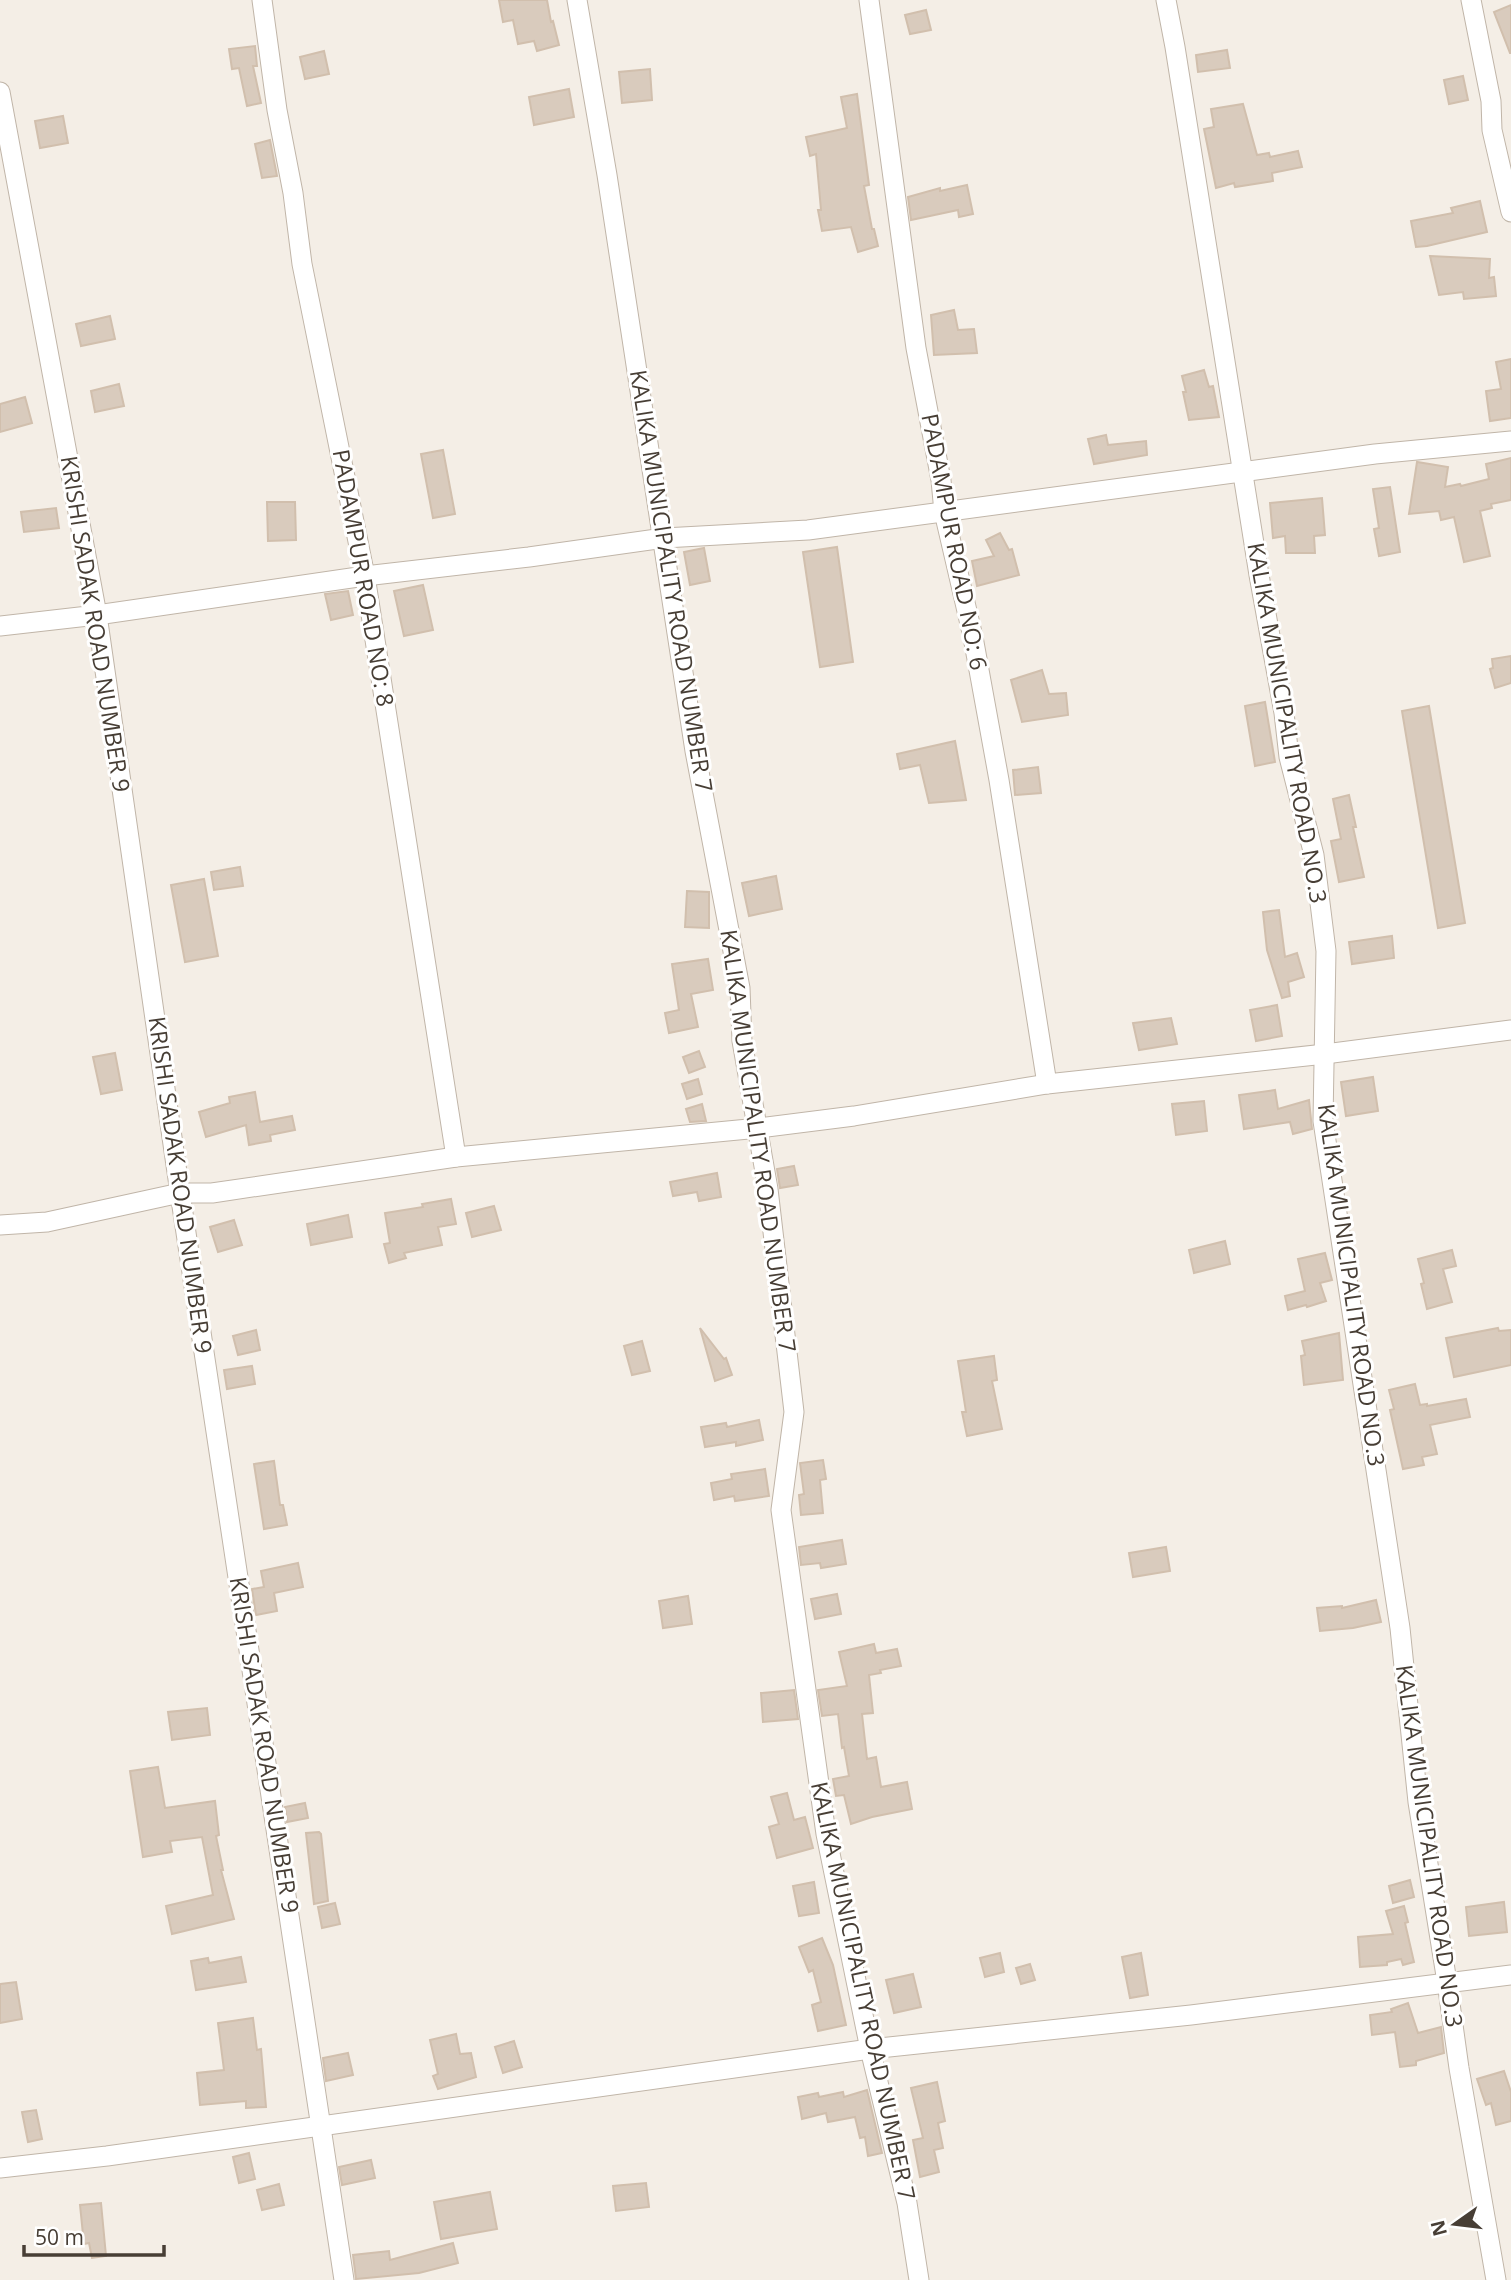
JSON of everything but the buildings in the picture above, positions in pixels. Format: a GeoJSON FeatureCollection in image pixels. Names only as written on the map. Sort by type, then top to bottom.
{"type":"FeatureCollection","features":[{"type":"Feature","properties":{"kind":"street","name":"PADAMPUR ROAD NO: 8"},"geometry":{"type":"LineString","coordinates":[[262,0],[302,264],[365,576],[456,1157]]}},
{"type":"Feature","properties":{"kind":"street","name":"KALIKA MUNICIPALITY ROAD NUMBER 7"},"geometry":{"type":"LineString","coordinates":[[577,0],[664,538],[695,751],[740,988],[742,1041],[759,1128],[794,1412],[781,1510],[826,1835],[870,2049],[907,2203],[919,2280]]}},
{"type":"Feature","properties":{"kind":"street","name":"PADAMPUR ROAD NO: 6"},"geometry":{"type":"LineString","coordinates":[[869,0],[916,348],[941,480],[944,512],[973,637],[997,767],[1041,1034],[1046,1084]]}},
{"type":"Feature","properties":{"kind":"street","name":"KALIKA MUNICIPALITY ROAD NO.3"},"geometry":{"type":"LineString","coordinates":[[1166,0],[1259,575],[1284,713],[1289,757],[1314,855],[1326,951],[1323,1121],[1400,1628],[1418,1802],[1458,2068],[1496,2280]]}},
{"type":"Feature","properties":{"kind":"street"},"geometry":{"type":"LineString","coordinates":[[1471,0],[1491,101],[1492,130],[1511,212]]}},
{"type":"Feature","properties":{"kind":"street","name":"KRISHI SADAK ROAD NUMBER 9"},"geometry":{"type":"LineString","coordinates":[[0,92],[97,615],[180,1193],[344,2280]]}},
{"type":"Feature","properties":{"kind":"street"},"geometry":{"type":"LineString","coordinates":[[0,626],[664,538],[808,530],[1375,454],[1511,441]]}},
{"type":"Feature","properties":{"kind":"street"},"geometry":{"type":"LineString","coordinates":[[0,1225],[47,1222],[180,1193],[212,1193],[456,1157],[759,1128],[854,1116],[1046,1084],[1325,1054],[1511,1030]]}},
{"type":"Feature","properties":{"kind":"street"},"geometry":{"type":"LineString","coordinates":[[0,2168],[107,2156],[870,2049],[1191,2015],[1511,1975]]}}]}
